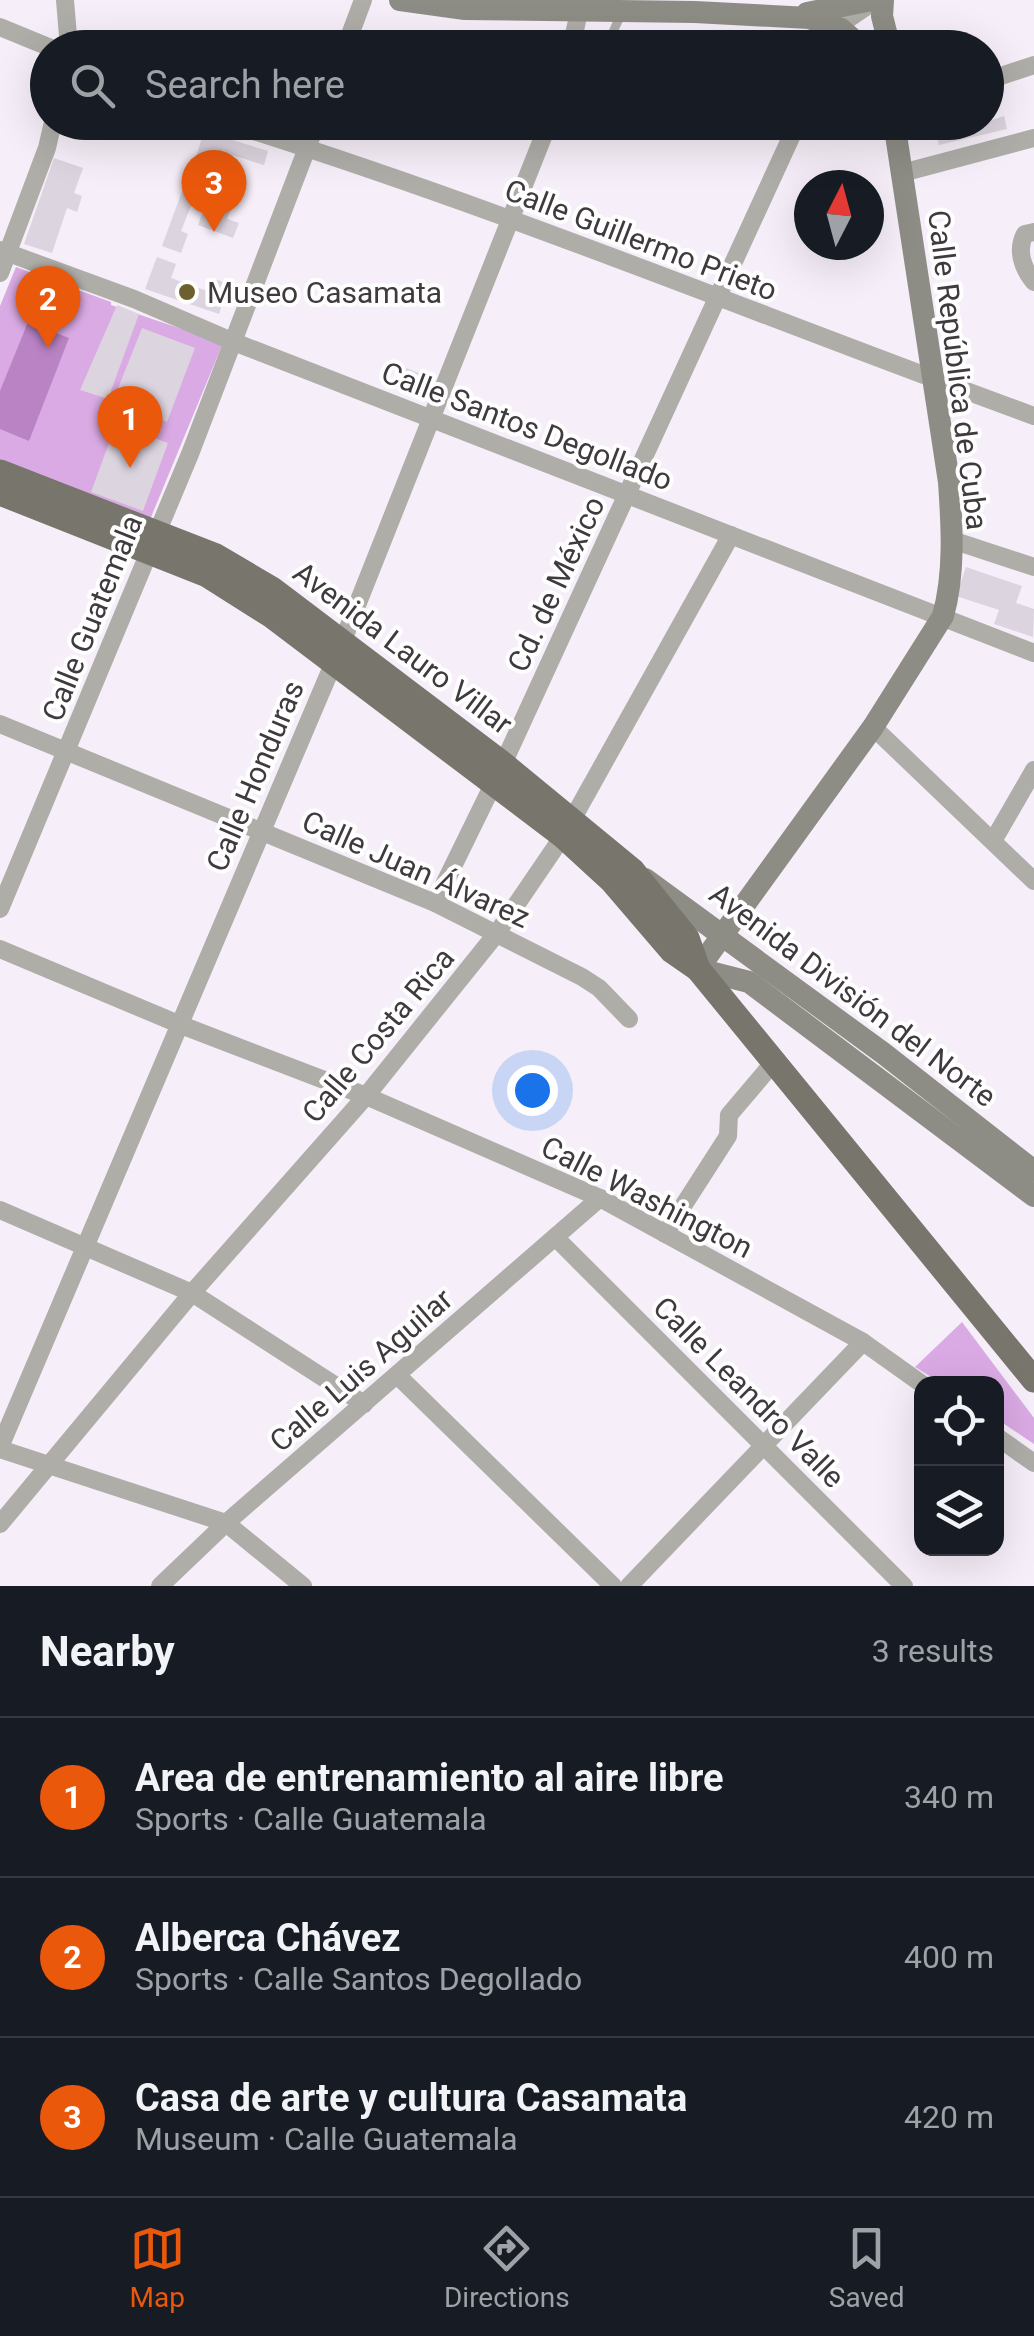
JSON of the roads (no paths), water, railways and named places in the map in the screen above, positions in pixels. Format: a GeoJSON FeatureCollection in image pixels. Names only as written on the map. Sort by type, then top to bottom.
{"type":"FeatureCollection","features":[{"type":"Feature","properties":{"kind":"main road","name":"Avenida Lauro Villar"},"geometry":{"type":"LineString","coordinates":[[0,472],[153,542]]}},
{"type":"Feature","properties":{"kind":"main road","name":"Avenida Lauro Villar"},"geometry":{"type":"LineString","coordinates":[[0,493],[153,542],[216,556],[272,589],[338,653],[568,827],[633,871],[687,938],[698,969]]}},
{"type":"Feature","properties":{"kind":"main road","name":"Avenida Lauro Villar"},"geometry":{"type":"LineString","coordinates":[[568,827],[672,951],[698,969],[1033,1376]]}},
{"type":"Feature","properties":{"kind":"street"},"geometry":{"type":"LineString","coordinates":[[65,0],[68,30]]}},
{"type":"Feature","properties":{"kind":"street"},"geometry":{"type":"LineString","coordinates":[[352,30],[363,0]]}},
{"type":"Feature","properties":{"kind":"street"},"geometry":{"type":"LineString","coordinates":[[400,0],[465,9],[788,16],[809,18],[826,30]]}},
{"type":"Feature","properties":{"kind":"street"},"geometry":{"type":"LineString","coordinates":[[788,16],[878,0]]}},
{"type":"Feature","properties":{"kind":"street"},"geometry":{"type":"LineString","coordinates":[[843,30],[855,12],[878,0]]}},
{"type":"Feature","properties":{"kind":"street"},"geometry":{"type":"LineString","coordinates":[[878,0],[886,30]]}},
{"type":"Feature","properties":{"kind":"street"},"geometry":{"type":"LineString","coordinates":[[575,30],[579,12]]}},
{"type":"Feature","properties":{"kind":"street"},"geometry":{"type":"LineString","coordinates":[[0,27],[30,39]]}},
{"type":"Feature","properties":{"kind":"street"},"geometry":{"type":"LineString","coordinates":[[1004,76],[1034,65]]}},
{"type":"Feature","properties":{"kind":"street"},"geometry":{"type":"LineString","coordinates":[[902,173],[1034,138]]}},
{"type":"Feature","properties":{"kind":"street"},"geometry":{"type":"LineString","coordinates":[[0,273],[4,251],[49,140]]}},
{"type":"Feature","properties":{"kind":"street","name":"Calle Guillermo Prieto"},"geometry":{"type":"LineString","coordinates":[[282,140],[512,220],[1034,416]]}},
{"type":"Feature","properties":{"kind":"street","name":"Calle Guatemala"},"geometry":{"type":"LineString","coordinates":[[0,909],[234,342],[311,140]]}},
{"type":"Feature","properties":{"kind":"street","name":"Calle Honduras"},"geometry":{"type":"LineString","coordinates":[[0,1448],[338,653],[542,140]]}},
{"type":"Feature","properties":{"kind":"street","name":"Cd. de México"},"geometry":{"type":"LineString","coordinates":[[435,904],[790,140]]}},
{"type":"Feature","properties":{"kind":"street","name":"Calle República de Cuba"},"geometry":{"type":"LineString","coordinates":[[698,969],[873,727],[943,616],[952,540],[949,482],[897,140]]}},
{"type":"Feature","properties":{"kind":"street"},"geometry":{"type":"LineString","coordinates":[[1034,232],[1021,239],[1023,269],[1034,282]]}},
{"type":"Feature","properties":{"kind":"street","name":"Calle Santos Degollado"},"geometry":{"type":"LineString","coordinates":[[4,251],[1034,654]]}},
{"type":"Feature","properties":{"kind":"street","name":"Calle Costa Rica"},"geometry":{"type":"LineString","coordinates":[[0,1524],[192,1292],[366,1096],[497,933],[568,827],[731,535]]}},
{"type":"Feature","properties":{"kind":"street"},"geometry":{"type":"LineString","coordinates":[[952,540],[1034,567]]}},
{"type":"Feature","properties":{"kind":"street","name":"Calle Juan Álvarez"},"geometry":{"type":"LineString","coordinates":[[0,724],[497,933],[599,988],[630,1019]]}},
{"type":"Feature","properties":{"kind":"street"},"geometry":{"type":"LineString","coordinates":[[873,727],[1034,881]]}},
{"type":"Feature","properties":{"kind":"street"},"geometry":{"type":"LineString","coordinates":[[993,841],[1034,772]]}},
{"type":"Feature","properties":{"kind":"street","name":"Avenida División del Norte"},"geometry":{"type":"LineString","coordinates":[[633,871],[883,1053],[1034,1171]]}},
{"type":"Feature","properties":{"kind":"street","name":"Calle Washington"},"geometry":{"type":"LineString","coordinates":[[0,949],[181,1025],[366,1096],[600,1198],[864,1342],[914,1378]]}},
{"type":"Feature","properties":{"kind":"street","name":"Avenida División del Norte"},"geometry":{"type":"LineString","coordinates":[[698,969],[749,982],[1034,1196]]}},
{"type":"Feature","properties":{"kind":"street"},"geometry":{"type":"LineString","coordinates":[[868,1072],[883,1053]]}},
{"type":"Feature","properties":{"kind":"street"},"geometry":{"type":"LineString","coordinates":[[665,1234],[728,1136],[730,1115],[774,1062]]}},
{"type":"Feature","properties":{"kind":"street","name":"Calle Luis Aguilar"},"geometry":{"type":"LineString","coordinates":[[160,1586],[600,1198]]}},
{"type":"Feature","properties":{"kind":"street"},"geometry":{"type":"LineString","coordinates":[[0,1210],[192,1292],[364,1404]]}},
{"type":"Feature","properties":{"kind":"street","name":"Calle Leandro Valle"},"geometry":{"type":"LineString","coordinates":[[556,1237],[904,1586]]}},
{"type":"Feature","properties":{"kind":"street"},"geometry":{"type":"LineString","coordinates":[[629,1586],[864,1342]]}},
{"type":"Feature","properties":{"kind":"street"},"geometry":{"type":"LineString","coordinates":[[397,1375],[613,1586]]}},
{"type":"Feature","properties":{"kind":"street"},"geometry":{"type":"LineString","coordinates":[[1004,1442],[1034,1463]]}},
{"type":"Feature","properties":{"kind":"street"},"geometry":{"type":"LineString","coordinates":[[0,1448],[226,1524],[303,1586]]}},
{"type":"Feature","properties":{"kind":"lane"},"geometry":{"type":"LineString","coordinates":[[614,30],[622,12]]}},
{"type":"Feature","properties":{"kind":"place","name":"Casa de arte y cultura Casamata"},"geometry":{"type":"Point","coordinates":[214,232]}},
{"type":"Feature","properties":{"kind":"place","name":"Museo Casamata"},"geometry":{"type":"Point","coordinates":[187,292]}},
{"type":"Feature","properties":{"kind":"place","name":"Alberca Chávez"},"geometry":{"type":"Point","coordinates":[48,348]}},
{"type":"Feature","properties":{"kind":"place","name":"Area de entrenamiento al aire libre"},"geometry":{"type":"Point","coordinates":[130,468]}}]}
